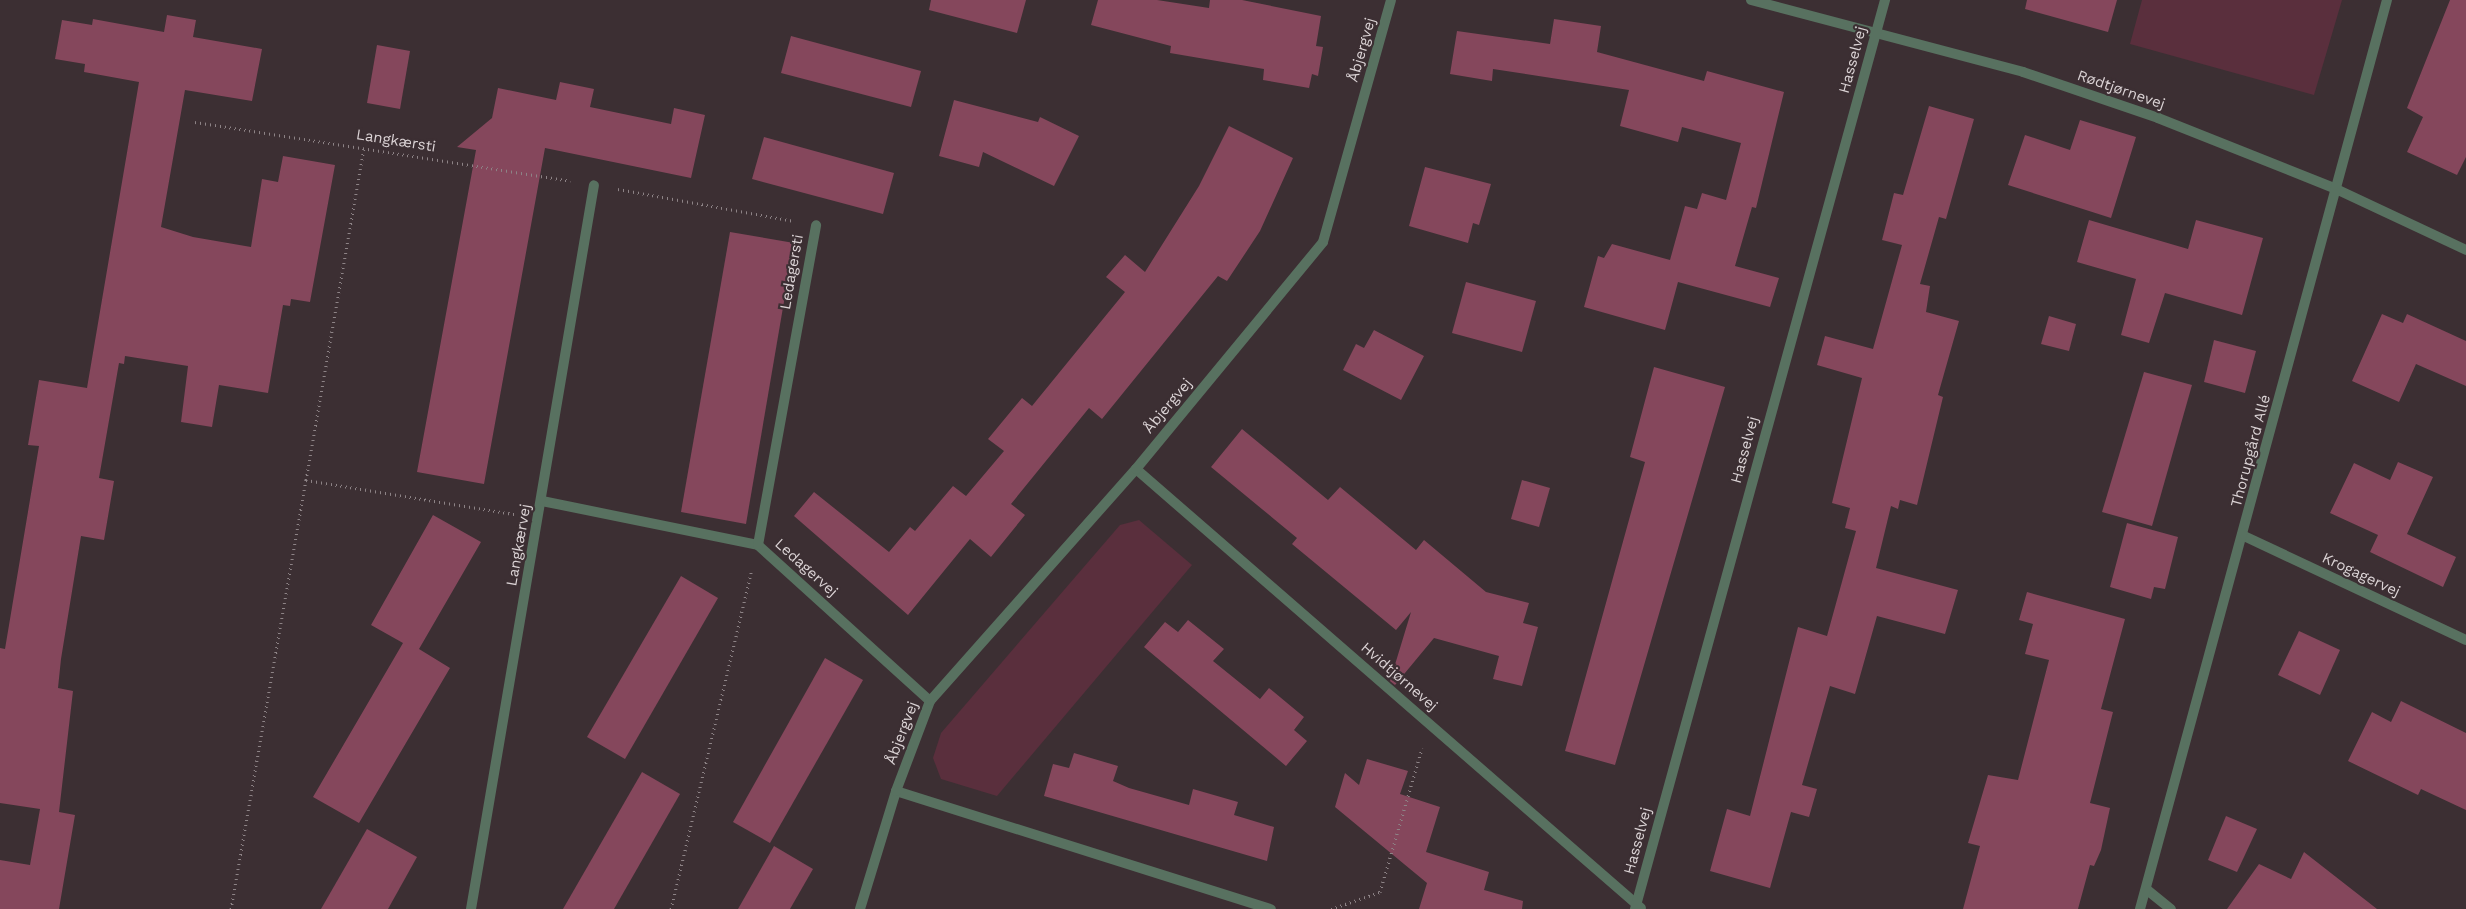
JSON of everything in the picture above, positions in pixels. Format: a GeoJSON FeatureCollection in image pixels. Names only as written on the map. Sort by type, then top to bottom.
{"type":"FeatureCollection","features":[{"type":"Feature","properties":{"kind":"street","name":"Åbjergvej"},"geometry":{"type":"LineString","coordinates":[[860,909],[896,791],[930,701],[1136,469],[1323,242],[1392,0]]}},
{"type":"Feature","properties":{"kind":"street","name":"Rødtjørnevej"},"geometry":{"type":"LineString","coordinates":[[1751,0],[1876,30],[2023,72],[2149,115],[2336,189],[2466,250]]}},
{"type":"Feature","properties":{"kind":"street","name":"Hasselvej"},"geometry":{"type":"LineString","coordinates":[[1637,908],[1885,0]]}},
{"type":"Feature","properties":{"kind":"street","name":"Thorupgård Allé"},"geometry":{"type":"LineString","coordinates":[[2140,909],[2244,536],[2387,0]]}},
{"type":"Feature","properties":{"kind":"street","name":"Langkærvej"},"geometry":{"type":"LineString","coordinates":[[471,909],[542,501],[594,185]]}},
{"type":"Feature","properties":{"kind":"street","name":"Ledagersti"},"geometry":{"type":"LineString","coordinates":[[758,545],[816,225]]}},
{"type":"Feature","properties":{"kind":"street","name":"Hvidtjørnevej"},"geometry":{"type":"LineString","coordinates":[[1136,469],[1637,908]]}},
{"type":"Feature","properties":{"kind":"street","name":"Ledagervej"},"geometry":{"type":"LineString","coordinates":[[542,501],[758,545],[930,701]]}},
{"type":"Feature","properties":{"kind":"street","name":"Krogagervej"},"geometry":{"type":"LineString","coordinates":[[2244,536],[2466,640]]}},
{"type":"Feature","properties":{"kind":"street"},"geometry":{"type":"LineString","coordinates":[[896,791],[1271,909]]}},
{"type":"Feature","properties":{"kind":"street"},"geometry":{"type":"LineString","coordinates":[[2146,889],[2171,909]]}},
{"type":"Feature","properties":{"kind":"path","name":"Langkærsti"},"geometry":{"type":"LineString","coordinates":[[195,122],[364,146],[594,185]]}},
{"type":"Feature","properties":{"kind":"path"},"geometry":{"type":"LineString","coordinates":[[231,909],[364,146]]}},
{"type":"Feature","properties":{"kind":"path","name":"Ledagersti"},"geometry":{"type":"LineString","coordinates":[[594,185],[816,225]]}},
{"type":"Feature","properties":{"kind":"path"},"geometry":{"type":"LineString","coordinates":[[306,480],[538,518]]}},
{"type":"Feature","properties":{"kind":"path"},"geometry":{"type":"LineString","coordinates":[[671,909],[758,545]]}},
{"type":"Feature","properties":{"kind":"path"},"geometry":{"type":"LineString","coordinates":[[1331,909],[1380,892],[1429,724]]}},
{"type":"Feature","properties":{"kind":"shaded area"},"geometry":{"type":"Polygon","coordinates":[[[2142,0],[2342,0],[2314,95],[2130,44],[2142,0]]]}},
{"type":"Feature","properties":{"kind":"shaded area"},"geometry":{"type":"Polygon","coordinates":[[[1139,520],[1192,565],[997,796],[941,779],[933,758],[941,733],[1120,525],[1139,520]]]}},
{"type":"Feature","properties":{"kind":"building"},"geometry":{"type":"Polygon","coordinates":[[[931,0],[1026,0],[1017,33],[929,10],[931,0]]]}},
{"type":"Feature","properties":{"kind":"building"},"geometry":{"type":"Polygon","coordinates":[[[1098,0],[1157,0],[1209,8],[1210,0],[1242,0],[1321,16],[1316,46],[1323,47],[1318,76],[1312,74],[1309,88],[1263,80],[1264,69],[1170,53],[1171,46],[1091,25],[1098,0]]]}},
{"type":"Feature","properties":{"kind":"building"},"geometry":{"type":"Polygon","coordinates":[[[2027,0],[2117,0],[2108,32],[2025,9],[2027,0]]]}},
{"type":"Feature","properties":{"kind":"building"},"geometry":{"type":"Polygon","coordinates":[[[2450,0],[2466,0],[2466,157],[2457,175],[2407,152],[2423,117],[2407,108],[2450,0]]]}},
{"type":"Feature","properties":{"kind":"building"},"geometry":{"type":"Polygon","coordinates":[[[167,15],[196,20],[193,37],[262,49],[252,101],[185,90],[161,227],[193,237],[251,247],[262,179],[278,182],[283,156],[335,165],[310,302],[291,299],[290,306],[283,305],[268,393],[219,385],[212,427],[181,422],[188,366],[125,356],[124,364],[119,363],[99,478],[114,481],[104,540],[81,536],[61,659],[58,688],[73,691],[59,812],[75,815],[59,909],[0,909],[0,860],[30,865],[40,809],[0,803],[0,648],[5,649],[39,446],[28,445],[39,380],[87,388],[139,82],[84,72],[85,64],[55,59],[62,20],[92,25],[93,19],[164,32],[167,15]]]}},
{"type":"Feature","properties":{"kind":"building"},"geometry":{"type":"Polygon","coordinates":[[[1554,19],[1601,26],[1597,52],[1704,81],[1707,71],[1784,92],[1756,208],[1752,207],[1735,266],[1779,278],[1770,307],[1678,282],[1665,330],[1584,307],[1598,256],[1604,258],[1612,244],[1670,260],[1685,206],[1697,209],[1702,193],[1726,200],[1741,143],[1682,127],[1678,142],[1620,126],[1629,90],[1493,69],[1492,81],[1450,74],[1457,31],[1550,44],[1554,19]]]}},
{"type":"Feature","properties":{"kind":"building"},"geometry":{"type":"Polygon","coordinates":[[[791,36],[921,71],[911,107],[781,73],[791,36]]]}},
{"type":"Feature","properties":{"kind":"building"},"geometry":{"type":"Polygon","coordinates":[[[377,45],[410,51],[400,109],[367,103],[377,45]]]}},
{"type":"Feature","properties":{"kind":"building"},"geometry":{"type":"Polygon","coordinates":[[[560,82],[594,89],[590,107],[671,124],[674,108],[705,115],[691,178],[545,148],[484,484],[417,472],[476,150],[457,147],[492,118],[498,88],[556,100],[560,82]]]}},
{"type":"Feature","properties":{"kind":"building"},"geometry":{"type":"Polygon","coordinates":[[[954,100],[1038,122],[1040,117],[1079,136],[1054,186],[983,152],[979,167],[939,156],[954,100]]]}},
{"type":"Feature","properties":{"kind":"building"},"geometry":{"type":"Polygon","coordinates":[[[1929,106],[1974,119],[1946,219],[1939,217],[1920,284],[1930,286],[1926,312],[1959,321],[1938,395],[1943,397],[1917,505],[1900,500],[1898,509],[1891,506],[1876,568],[1958,590],[1945,634],[1877,616],[1855,694],[1830,686],[1802,785],[1817,789],[1809,817],[1791,812],[1770,888],[1710,871],[1727,809],[1750,816],[1798,627],[1827,636],[1856,531],[1845,528],[1850,508],[1832,503],[1862,378],[1817,365],[1825,336],[1873,349],[1902,245],[1882,240],[1894,193],[1903,195],[1929,106]]]}},
{"type":"Feature","properties":{"kind":"building"},"geometry":{"type":"Polygon","coordinates":[[[2080,120],[2136,137],[2111,218],[2008,185],[2025,135],[2070,150],[2080,120]]]}},
{"type":"Feature","properties":{"kind":"building"},"geometry":{"type":"Polygon","coordinates":[[[1229,126],[1293,158],[1260,231],[1227,281],[1218,276],[1102,419],[1089,408],[1011,504],[1025,515],[991,557],[970,539],[908,615],[794,516],[814,492],[889,552],[910,527],[915,531],[953,486],[966,496],[1004,451],[988,439],[1022,398],[1032,406],[1125,292],[1106,277],[1125,255],[1145,272],[1199,186],[1229,126]]]}},
{"type":"Feature","properties":{"kind":"building"},"geometry":{"type":"Polygon","coordinates":[[[764,137],[894,173],[883,214],[752,179],[764,137]]]}},
{"type":"Feature","properties":{"kind":"building"},"geometry":{"type":"Polygon","coordinates":[[[1425,167],[1491,184],[1479,225],[1473,223],[1468,243],[1409,226],[1425,167]]]}},
{"type":"Feature","properties":{"kind":"building"},"geometry":{"type":"Polygon","coordinates":[[[2089,220],[2188,249],[2196,220],[2263,238],[2242,315],[2165,293],[2149,343],[2121,335],[2136,279],[2077,262],[2089,220]]]}},
{"type":"Feature","properties":{"kind":"building"},"geometry":{"type":"Polygon","coordinates":[[[730,232],[794,243],[746,524],[681,512],[730,232]]]}},
{"type":"Feature","properties":{"kind":"building"},"geometry":{"type":"Polygon","coordinates":[[[1466,282],[1536,301],[1522,352],[1452,333],[1466,282]]]}},
{"type":"Feature","properties":{"kind":"building"},"geometry":{"type":"Polygon","coordinates":[[[2382,314],[2403,323],[2407,314],[2466,341],[2466,386],[2416,364],[2399,402],[2352,381],[2382,314]]]}},
{"type":"Feature","properties":{"kind":"building"},"geometry":{"type":"Polygon","coordinates":[[[2049,316],[2076,324],[2069,351],[2041,344],[2049,316]]]}},
{"type":"Feature","properties":{"kind":"building"},"geometry":{"type":"Polygon","coordinates":[[[1374,330],[1424,356],[1401,400],[1343,370],[1356,344],[1364,348],[1374,330]]]}},
{"type":"Feature","properties":{"kind":"building"},"geometry":{"type":"Polygon","coordinates":[[[2214,340],[2256,351],[2245,393],[2204,382],[2214,340]]]}},
{"type":"Feature","properties":{"kind":"building"},"geometry":{"type":"Polygon","coordinates":[[[1654,367],[1725,387],[1615,765],[1565,751],[1645,462],[1630,457],[1654,367]]]}},
{"type":"Feature","properties":{"kind":"building"},"geometry":{"type":"Polygon","coordinates":[[[2144,372],[2192,385],[2152,526],[2102,512],[2144,372]]]}},
{"type":"Feature","properties":{"kind":"building"},"geometry":{"type":"Polygon","coordinates":[[[1242,429],[1328,500],[1340,487],[1416,550],[1424,540],[1486,592],[1529,603],[1523,623],[1538,627],[1522,686],[1493,679],[1499,656],[1434,638],[1395,685],[1390,681],[1411,612],[1396,630],[1292,544],[1297,538],[1211,467],[1242,429]]]}},
{"type":"Feature","properties":{"kind":"building"},"geometry":{"type":"Polygon","coordinates":[[[2398,462],[2433,477],[2407,534],[2456,557],[2443,587],[2370,552],[2378,535],[2330,513],[2354,463],[2390,480],[2398,462]]]}},
{"type":"Feature","properties":{"kind":"building"},"geometry":{"type":"Polygon","coordinates":[[[1522,480],[1550,488],[1539,527],[1511,519],[1522,480]]]}},
{"type":"Feature","properties":{"kind":"building"},"geometry":{"type":"Polygon","coordinates":[[[433,515],[481,542],[419,649],[450,668],[359,823],[313,797],[403,643],[371,625],[433,515]]]}},
{"type":"Feature","properties":{"kind":"building"},"geometry":{"type":"Polygon","coordinates":[[[2127,523],[2178,537],[2165,589],[2154,587],[2151,599],[2110,587],[2127,523]]]}},
{"type":"Feature","properties":{"kind":"building"},"geometry":{"type":"Polygon","coordinates":[[[681,576],[718,598],[625,759],[587,737],[681,576]]]}},
{"type":"Feature","properties":{"kind":"building"},"geometry":{"type":"Polygon","coordinates":[[[2027,592],[2125,619],[2101,709],[2113,712],[2090,803],[2110,808],[2101,850],[2094,866],[2090,865],[2078,909],[1963,909],[1980,846],[1968,843],[1988,775],[2018,780],[2049,660],[2025,654],[2033,624],[2019,620],[2027,592]]]}},
{"type":"Feature","properties":{"kind":"building"},"geometry":{"type":"Polygon","coordinates":[[[1188,620],[1224,649],[1213,661],[1260,699],[1269,688],[1304,717],[1294,730],[1307,741],[1286,766],[1144,647],[1165,622],[1178,632],[1188,620]]]}},
{"type":"Feature","properties":{"kind":"building"},"geometry":{"type":"Polygon","coordinates":[[[2299,631],[2340,650],[2320,695],[2278,675],[2299,631]]]}},
{"type":"Feature","properties":{"kind":"building"},"geometry":{"type":"Polygon","coordinates":[[[825,658],[863,680],[770,843],[733,822],[825,658]]]}},
{"type":"Feature","properties":{"kind":"building"},"geometry":{"type":"Polygon","coordinates":[[[2401,701],[2466,733],[2466,810],[2421,789],[2418,795],[2348,761],[2372,712],[2391,722],[2401,701]]]}},
{"type":"Feature","properties":{"kind":"building"},"geometry":{"type":"Polygon","coordinates":[[[1074,753],[1118,766],[1113,781],[1129,788],[1189,805],[1193,789],[1238,802],[1234,815],[1274,827],[1267,861],[1044,796],[1053,764],[1069,768],[1074,753]]]}},
{"type":"Feature","properties":{"kind":"building"},"geometry":{"type":"Polygon","coordinates":[[[1367,759],[1408,771],[1400,794],[1440,807],[1426,852],[1489,872],[1484,890],[1523,901],[1522,909],[1419,909],[1427,883],[1335,807],[1345,773],[1359,785],[1367,759]]]}},
{"type":"Feature","properties":{"kind":"building"},"geometry":{"type":"Polygon","coordinates":[[[642,772],[680,794],[614,909],[563,909],[642,772]]]}},
{"type":"Feature","properties":{"kind":"building"},"geometry":{"type":"Polygon","coordinates":[[[2226,816],[2257,829],[2237,872],[2208,860],[2226,816]]]}},
{"type":"Feature","properties":{"kind":"building"},"geometry":{"type":"Polygon","coordinates":[[[367,829],[417,857],[388,909],[321,909],[367,829]]]}},
{"type":"Feature","properties":{"kind":"building"},"geometry":{"type":"Polygon","coordinates":[[[774,846],[813,869],[790,909],[738,909],[774,846]]]}},
{"type":"Feature","properties":{"kind":"building"},"geometry":{"type":"Polygon","coordinates":[[[2304,852],[2377,909],[2227,909],[2259,864],[2291,879],[2304,852]]]}}]}
